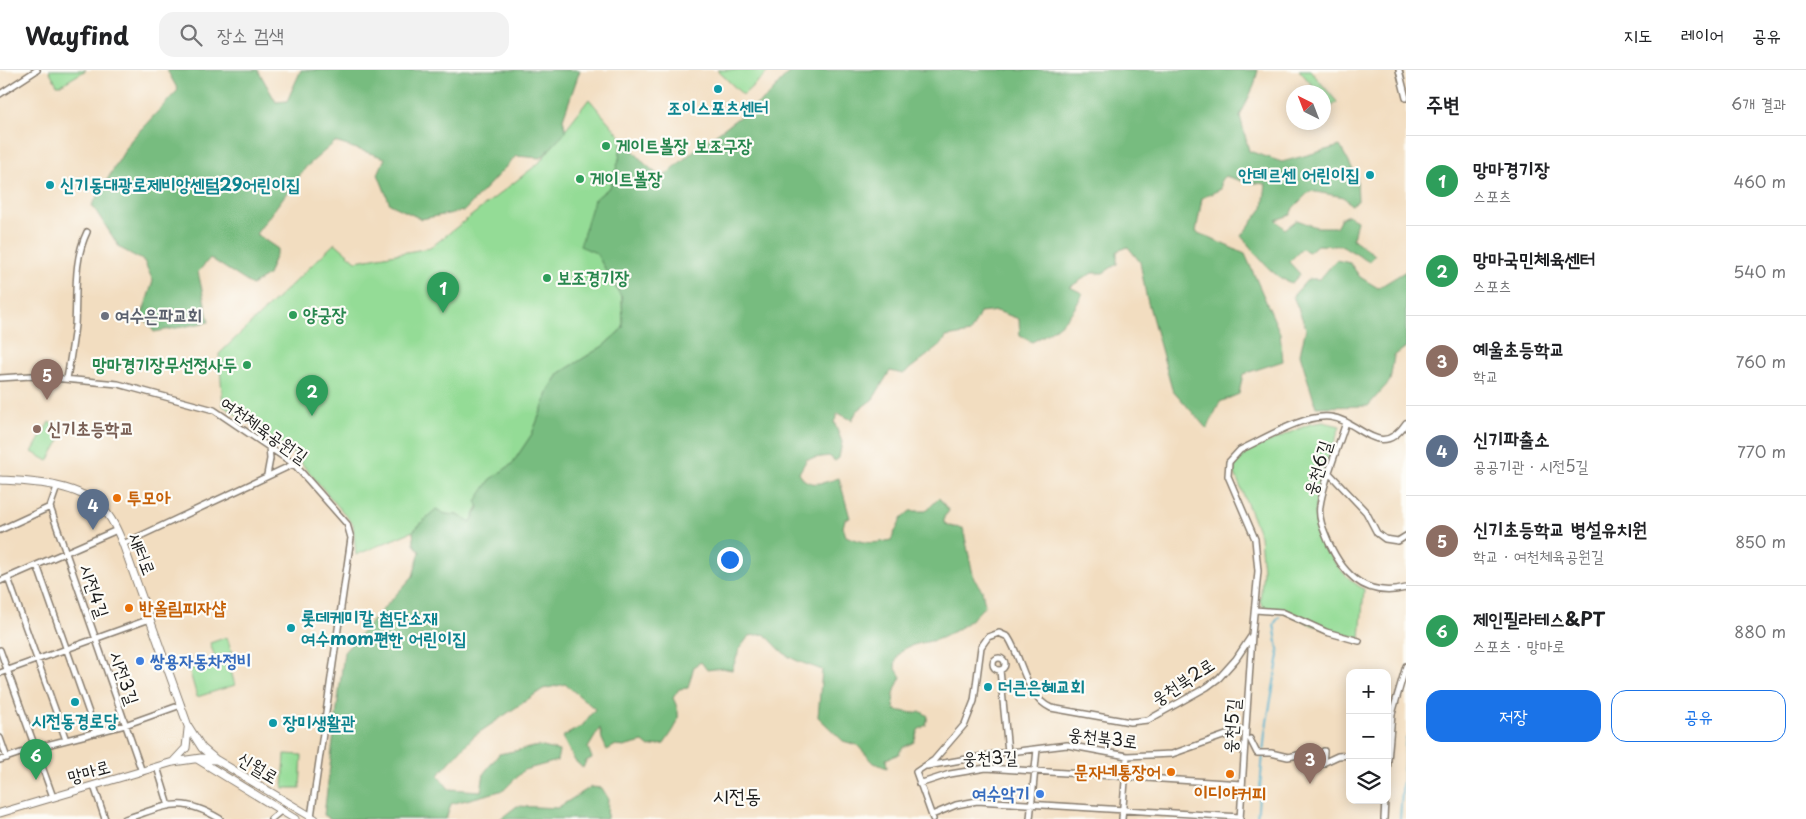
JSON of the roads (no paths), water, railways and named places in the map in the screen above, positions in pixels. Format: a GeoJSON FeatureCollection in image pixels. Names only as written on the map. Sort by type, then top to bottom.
{"type":"FeatureCollection","features":[{"type":"Feature","properties":{"kind":"street"},"geometry":{"type":"LineString","coordinates":[[0,94],[37,70]]}},
{"type":"Feature","properties":{"kind":"street"},"geometry":{"type":"LineString","coordinates":[[1398,70],[1406,98]]}},
{"type":"Feature","properties":{"kind":"street"},"geometry":{"type":"LineString","coordinates":[[67,380],[75,327],[75,282],[82,245],[87,232]]}},
{"type":"Feature","properties":{"kind":"street","name":"여천체육공원길"},"geometry":{"type":"LineString","coordinates":[[0,378],[31,376],[118,384],[203,406],[224,416],[294,464],[347,524],[351,538],[313,818]]}},
{"type":"Feature","properties":{"kind":"street","name":"웅천북2로"},"geometry":{"type":"LineString","coordinates":[[924,767],[946,748],[971,712],[981,647],[983,642],[993,634],[999,633],[1008,637],[1032,691],[1044,704],[1052,708],[1130,722],[1157,716],[1207,687],[1228,669],[1252,634],[1255,610],[1258,571],[1256,544],[1228,476],[1229,462],[1240,450],[1310,418],[1330,417],[1346,422],[1372,438],[1382,440],[1395,436],[1406,424]]}},
{"type":"Feature","properties":{"kind":"street","name":"웅천6길"},"geometry":{"type":"LineString","coordinates":[[1346,422],[1322,497],[1320,513],[1324,530],[1339,564],[1350,576],[1366,586],[1387,591],[1406,588]]}},
{"type":"Feature","properties":{"kind":"street"},"geometry":{"type":"LineString","coordinates":[[267,475],[270,459],[269,447]]}},
{"type":"Feature","properties":{"kind":"street"},"geometry":{"type":"LineString","coordinates":[[124,544],[267,475],[294,464]]}},
{"type":"Feature","properties":{"kind":"street"},"geometry":{"type":"LineString","coordinates":[[1330,474],[1366,512],[1373,528],[1381,537],[1398,540],[1406,536]]}},
{"type":"Feature","properties":{"kind":"street","name":"새터로"},"geometry":{"type":"LineString","coordinates":[[0,480],[35,482],[79,493],[94,501],[107,513],[124,544],[188,726]]}},
{"type":"Feature","properties":{"kind":"street"},"geometry":{"type":"LineString","coordinates":[[0,530],[50,507],[57,487]]}},
{"type":"Feature","properties":{"kind":"street","name":"시전4길"},"geometry":{"type":"LineString","coordinates":[[50,507],[96,639]]}},
{"type":"Feature","properties":{"kind":"street"},"geometry":{"type":"LineString","coordinates":[[0,581],[117,530]]}},
{"type":"Feature","properties":{"kind":"street"},"geometry":{"type":"LineString","coordinates":[[37,565],[96,733]]}},
{"type":"Feature","properties":{"kind":"street"},"geometry":{"type":"LineString","coordinates":[[8,578],[66,740]]}},
{"type":"Feature","properties":{"kind":"street"},"geometry":{"type":"LineString","coordinates":[[1255,610],[1282,612],[1326,632],[1359,641]]}},
{"type":"Feature","properties":{"kind":"street","name":"시전4길"},"geometry":{"type":"LineString","coordinates":[[0,673],[150,619]]}},
{"type":"Feature","properties":{"kind":"street","name":"웅천5길"},"geometry":{"type":"LineString","coordinates":[[1240,818],[1252,634]]}},
{"type":"Feature","properties":{"kind":"street","name":"시전3길"},"geometry":{"type":"LineString","coordinates":[[96,639],[126,725]]}},
{"type":"Feature","properties":{"kind":"street"},"geometry":{"type":"LineString","coordinates":[[0,650],[53,797]]}},
{"type":"Feature","properties":{"kind":"street"},"geometry":{"type":"LineString","coordinates":[[1388,759],[1392,714],[1406,666]]}},
{"type":"Feature","properties":{"kind":"street"},"geometry":{"type":"LineString","coordinates":[[1000,670],[1008,752]]}},
{"type":"Feature","properties":{"kind":"street","name":"시전3길"},"geometry":{"type":"LineString","coordinates":[[0,760],[35,748],[126,725],[181,705]]}},
{"type":"Feature","properties":{"kind":"street"},"geometry":{"type":"LineString","coordinates":[[126,725],[142,772]]}},
{"type":"Feature","properties":{"kind":"street"},"geometry":{"type":"LineString","coordinates":[[173,762],[186,748],[188,726]]}},
{"type":"Feature","properties":{"kind":"street","name":"신월로"},"geometry":{"type":"LineString","coordinates":[[188,726],[202,748],[218,762],[313,818]]}},
{"type":"Feature","properties":{"kind":"street","name":"웅천북3로"},"geometry":{"type":"LineString","coordinates":[[924,767],[1008,752],[1078,746],[1127,756],[1172,754],[1246,728]]}},
{"type":"Feature","properties":{"kind":"street"},"geometry":{"type":"LineString","coordinates":[[0,738],[7,758]]}},
{"type":"Feature","properties":{"kind":"street"},"geometry":{"type":"LineString","coordinates":[[1250,739],[1257,753],[1288,757],[1308,753],[1323,763]]}},
{"type":"Feature","properties":{"kind":"street"},"geometry":{"type":"LineString","coordinates":[[946,748],[944,757],[951,762]]}},
{"type":"Feature","properties":{"kind":"street","name":"웅천3길"},"geometry":{"type":"LineString","coordinates":[[1030,819],[1036,749]]}},
{"type":"Feature","properties":{"kind":"street"},"geometry":{"type":"LineString","coordinates":[[1323,763],[1324,751]]}},
{"type":"Feature","properties":{"kind":"street"},"geometry":{"type":"LineString","coordinates":[[1122,819],[1127,756]]}},
{"type":"Feature","properties":{"kind":"street"},"geometry":{"type":"LineString","coordinates":[[1323,763],[1346,756]]}},
{"type":"Feature","properties":{"kind":"street"},"geometry":{"type":"LineString","coordinates":[[197,758],[218,762]]}},
{"type":"Feature","properties":{"kind":"street","name":"신월로"},"geometry":{"type":"LineString","coordinates":[[197,758],[296,819]]}},
{"type":"Feature","properties":{"kind":"street","name":"망마로"},"geometry":{"type":"LineString","coordinates":[[0,813],[173,762],[197,758]]}},
{"type":"Feature","properties":{"kind":"street"},"geometry":{"type":"LineString","coordinates":[[157,767],[170,806]]}},
{"type":"Feature","properties":{"kind":"street"},"geometry":{"type":"LineString","coordinates":[[924,767],[916,772],[932,817],[956,805],[977,801],[1240,818]]}},
{"type":"Feature","properties":{"kind":"street","name":"웅천3길"},"geometry":{"type":"LineString","coordinates":[[919,784],[968,770],[986,768],[1242,784]]}},
{"type":"Feature","properties":{"kind":"street"},"geometry":{"type":"LineString","coordinates":[[94,786],[105,819]]}},
{"type":"Feature","properties":{"kind":"street"},"geometry":{"type":"LineString","coordinates":[[1384,819],[1385,804]]}},
{"type":"Feature","properties":{"kind":"street"},"geometry":{"type":"LineString","coordinates":[[125,819],[170,806],[194,805],[220,819]]}},
{"type":"Feature","properties":{"kind":"street"},"geometry":{"type":"LineString","coordinates":[[271,819],[282,810]]}},
{"type":"Feature","properties":{"kind":"waterway"},"geometry":{"type":"LineString","coordinates":[[1257,819],[1265,733],[1279,655],[1274,624],[1279,617]]}},
{"type":"Feature","properties":{"kind":"waterway"},"geometry":{"type":"LineString","coordinates":[[1400,819],[1406,738]]}},
{"type":"Feature","properties":{"kind":"place","name":"조이스포츠센터"},"geometry":{"type":"Point","coordinates":[718,89]}},
{"type":"Feature","properties":{"kind":"place","name":"게이트볼장 보조구장"},"geometry":{"type":"Point","coordinates":[606,146]}},
{"type":"Feature","properties":{"kind":"place","name":"안데르센 어린이집"},"geometry":{"type":"Point","coordinates":[1370,175]}},
{"type":"Feature","properties":{"kind":"place","name":"게이트볼장"},"geometry":{"type":"Point","coordinates":[580,179]}},
{"type":"Feature","properties":{"kind":"place","name":"신기동대광로제비앙센텀29어린이집"},"geometry":{"type":"Point","coordinates":[50,185]}},
{"type":"Feature","properties":{"kind":"place","name":"보조경기장"},"geometry":{"type":"Point","coordinates":[547,278]}},
{"type":"Feature","properties":{"kind":"place","name":"망마경기장"},"geometry":{"type":"Point","coordinates":[443,313]}},
{"type":"Feature","properties":{"kind":"place","name":"양궁장"},"geometry":{"type":"Point","coordinates":[293,315]}},
{"type":"Feature","properties":{"kind":"place","name":"여수은파교회"},"geometry":{"type":"Point","coordinates":[105,316]}},
{"type":"Feature","properties":{"kind":"place","name":"망마경기장무선정사두"},"geometry":{"type":"Point","coordinates":[247,365]}},
{"type":"Feature","properties":{"kind":"place","name":"신기초등학교 병설유치원"},"geometry":{"type":"Point","coordinates":[47,400]}},
{"type":"Feature","properties":{"kind":"place","name":"망마국민체육센터"},"geometry":{"type":"Point","coordinates":[312,416]}},
{"type":"Feature","properties":{"kind":"place","name":"신기초등학교"},"geometry":{"type":"Point","coordinates":[37,429]}},
{"type":"Feature","properties":{"kind":"place","name":"투모아"},"geometry":{"type":"Point","coordinates":[117,498]}},
{"type":"Feature","properties":{"kind":"place","name":"신기파출소"},"geometry":{"type":"Point","coordinates":[93,530]}},
{"type":"Feature","properties":{"kind":"place","name":"반올림피자샵"},"geometry":{"type":"Point","coordinates":[129,608]}},
{"type":"Feature","properties":{"kind":"place","name":"롯데케미칼 첨단소재 여수mom편한 어린이집"},"geometry":{"type":"Point","coordinates":[291,628]}},
{"type":"Feature","properties":{"kind":"place","name":"쌍용자동차정비"},"geometry":{"type":"Point","coordinates":[140,661]}},
{"type":"Feature","properties":{"kind":"place","name":"더큰은혜교회"},"geometry":{"type":"Point","coordinates":[988,687]}},
{"type":"Feature","properties":{"kind":"place","name":"시전동경로당"},"geometry":{"type":"Point","coordinates":[75,702]}},
{"type":"Feature","properties":{"kind":"place","name":"장미생활관"},"geometry":{"type":"Point","coordinates":[273,723]}},
{"type":"Feature","properties":{"kind":"place","name":"문자네통장어"},"geometry":{"type":"Point","coordinates":[1171,772]}},
{"type":"Feature","properties":{"kind":"place","name":"이디야커피"},"geometry":{"type":"Point","coordinates":[1230,774]}},
{"type":"Feature","properties":{"kind":"place","name":"제인필라테스&PT"},"geometry":{"type":"Point","coordinates":[36,780]}},
{"type":"Feature","properties":{"kind":"place","name":"예울초등학교"},"geometry":{"type":"Point","coordinates":[1310,784]}},
{"type":"Feature","properties":{"kind":"place","name":"여수악기"},"geometry":{"type":"Point","coordinates":[1040,794]}},
{"type":"Feature","properties":{"kind":"district","name":"시전동"},"geometry":{"type":"Point","coordinates":[737,796]}}]}
